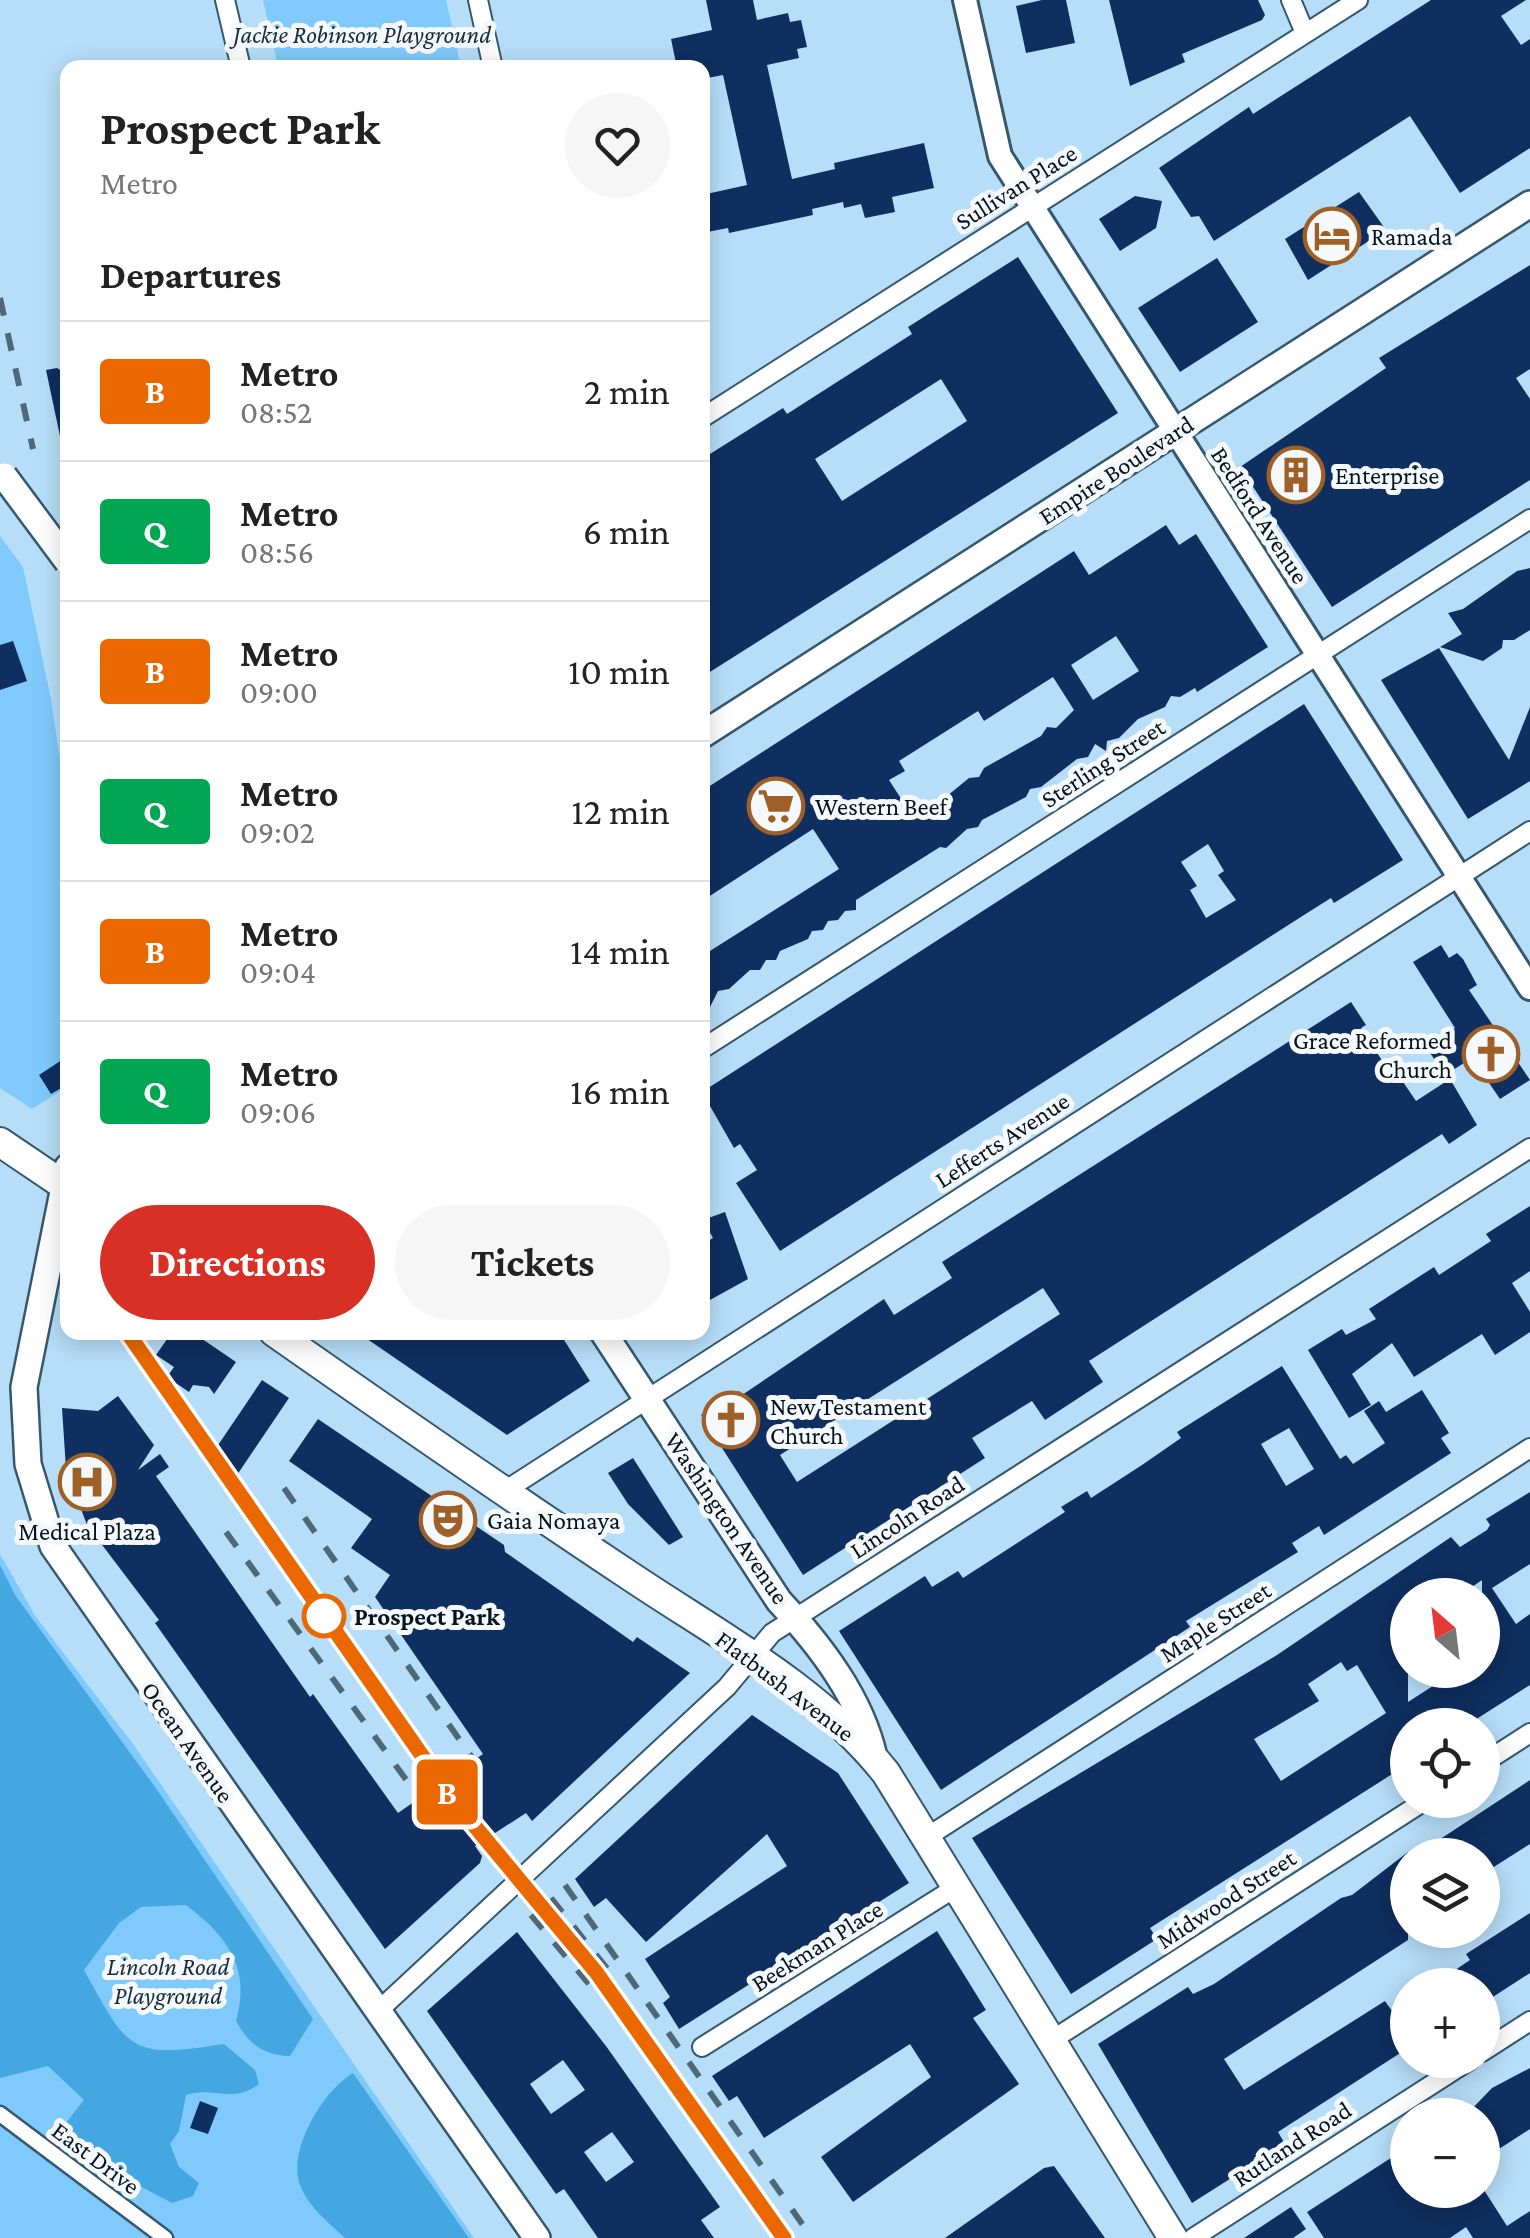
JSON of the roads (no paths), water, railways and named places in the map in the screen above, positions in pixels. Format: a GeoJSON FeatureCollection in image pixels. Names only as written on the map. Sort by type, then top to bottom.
{"type":"FeatureCollection","features":[{"type":"Feature","properties":{"kind":"main road","name":"Empire Boulevard"},"geometry":{"type":"LineString","coordinates":[[710,730],[1530,204]]}},
{"type":"Feature","properties":{"kind":"main road"},"geometry":{"type":"LineString","coordinates":[[2,473],[60,551]]}},
{"type":"Feature","properties":{"kind":"main road"},"geometry":{"type":"LineString","coordinates":[[0,1142],[60,1177]]}},
{"type":"Feature","properties":{"kind":"main road","name":"Ocean Avenue"},"geometry":{"type":"LineString","coordinates":[[60,1210],[24,1387],[28,1464],[53,1546],[537,2238]]}},
{"type":"Feature","properties":{"kind":"main road","name":"Flatbush Avenue"},"geometry":{"type":"LineString","coordinates":[[285,1340],[836,1718],[874,1757],[927,1837],[1174,2238]]}},
{"type":"Feature","properties":{"kind":"main road","name":"Washington Avenue"},"geometry":{"type":"LineString","coordinates":[[608,1340],[795,1618],[812,1636],[868,1726],[874,1757]]}},
{"type":"Feature","properties":{"kind":"street"},"geometry":{"type":"LineString","coordinates":[[226,0],[239,60]]}},
{"type":"Feature","properties":{"kind":"street"},"geometry":{"type":"LineString","coordinates":[[478,0],[491,60]]}},
{"type":"Feature","properties":{"kind":"street","name":"Bedford Avenue"},"geometry":{"type":"LineString","coordinates":[[965,0],[1000,156],[1530,988]]}},
{"type":"Feature","properties":{"kind":"street"},"geometry":{"type":"LineString","coordinates":[[1290,0],[1305,33]]}},
{"type":"Feature","properties":{"kind":"street","name":"Sullivan Place"},"geometry":{"type":"LineString","coordinates":[[710,413],[1358,0]]}},
{"type":"Feature","properties":{"kind":"street","name":"Sterling Street"},"geometry":{"type":"LineString","coordinates":[[710,1044],[1530,519]]}},
{"type":"Feature","properties":{"kind":"street","name":"Lefferts Avenue"},"geometry":{"type":"LineString","coordinates":[[503,1492],[1530,831]]}},
{"type":"Feature","properties":{"kind":"street","name":"Lincoln Road"},"geometry":{"type":"LineString","coordinates":[[377,2012],[727,1687],[766,1638],[1530,1148]]}},
{"type":"Feature","properties":{"kind":"street","name":"Maple Street"},"geometry":{"type":"LineString","coordinates":[[927,1837],[1530,1448]]}},
{"type":"Feature","properties":{"kind":"street"},"geometry":{"type":"LineString","coordinates":[[1500,1752],[1530,1733]]}},
{"type":"Feature","properties":{"kind":"street","name":"Midwood Street"},"geometry":{"type":"LineString","coordinates":[[1052,2040],[1398,1818]]}},
{"type":"Feature","properties":{"kind":"street","name":"Beekman Place"},"geometry":{"type":"LineString","coordinates":[[702,2048],[958,1886]]}},
{"type":"Feature","properties":{"kind":"street"},"geometry":{"type":"LineString","coordinates":[[1500,2040],[1530,2021]]}},
{"type":"Feature","properties":{"kind":"street","name":"Rutland Road"},"geometry":{"type":"LineString","coordinates":[[1192,2238],[1442,2078]]}},
{"type":"Feature","properties":{"kind":"street","name":"East Drive"},"geometry":{"type":"LineString","coordinates":[[0,2114],[165,2238]]}},
{"type":"Feature","properties":{"kind":"railway"},"geometry":{"type":"LineString","coordinates":[[0,298],[33,449]]}},
{"type":"Feature","properties":{"kind":"railway"},"geometry":{"type":"LineString","coordinates":[[284,1488],[489,1782]]}},
{"type":"Feature","properties":{"kind":"railway"},"geometry":{"type":"LineString","coordinates":[[257,1519],[441,1783]]}},
{"type":"Feature","properties":{"kind":"railway"},"geometry":{"type":"LineString","coordinates":[[226,1532],[418,1796]]}},
{"type":"Feature","properties":{"kind":"railway"},"geometry":{"type":"LineString","coordinates":[[565,1885],[812,2238]]}},
{"type":"Feature","properties":{"kind":"railway"},"geometry":{"type":"LineString","coordinates":[[551,1898],[613,1976]]}},
{"type":"Feature","properties":{"kind":"railway"},"geometry":{"type":"LineString","coordinates":[[531,1915],[594,1990]]}},
{"type":"Feature","properties":{"kind":"railway"},"geometry":{"type":"LineString","coordinates":[[594,1969],[784,2238]]}},
{"type":"Feature","properties":{"kind":"metro line","name":"B"},"geometry":{"type":"LineString","coordinates":[[133,1340],[453,1800],[596,1972],[784,2238]]}},
{"type":"Feature","properties":{"kind":"place","name":"Ramada"},"geometry":{"type":"Point","coordinates":[1332,236]}},
{"type":"Feature","properties":{"kind":"place","name":"Enterprise"},"geometry":{"type":"Point","coordinates":[1296,475]}},
{"type":"Feature","properties":{"kind":"place","name":"Western Beef"},"geometry":{"type":"Point","coordinates":[776,806]}},
{"type":"Feature","properties":{"kind":"place","name":"Grace Reformed Church"},"geometry":{"type":"Point","coordinates":[1491,1054]}},
{"type":"Feature","properties":{"kind":"place","name":"New Testament Church"},"geometry":{"type":"Point","coordinates":[731,1420]}},
{"type":"Feature","properties":{"kind":"place","name":"Medical Plaza"},"geometry":{"type":"Point","coordinates":[87,1482]}},
{"type":"Feature","properties":{"kind":"place","name":"Gaia Nomaya"},"geometry":{"type":"Point","coordinates":[448,1520]}},
{"type":"Feature","properties":{"kind":"place","name":"Prospect Park"},"geometry":{"type":"Point","coordinates":[324,1616]}},
{"type":"Feature","properties":{"kind":"park label","name":"Jackie Robinson Playground"},"geometry":{"type":"Point","coordinates":[362,34]}},
{"type":"Feature","properties":{"kind":"park label","name":"Lincoln Road Playground"},"geometry":{"type":"Point","coordinates":[168,1980]}}]}
